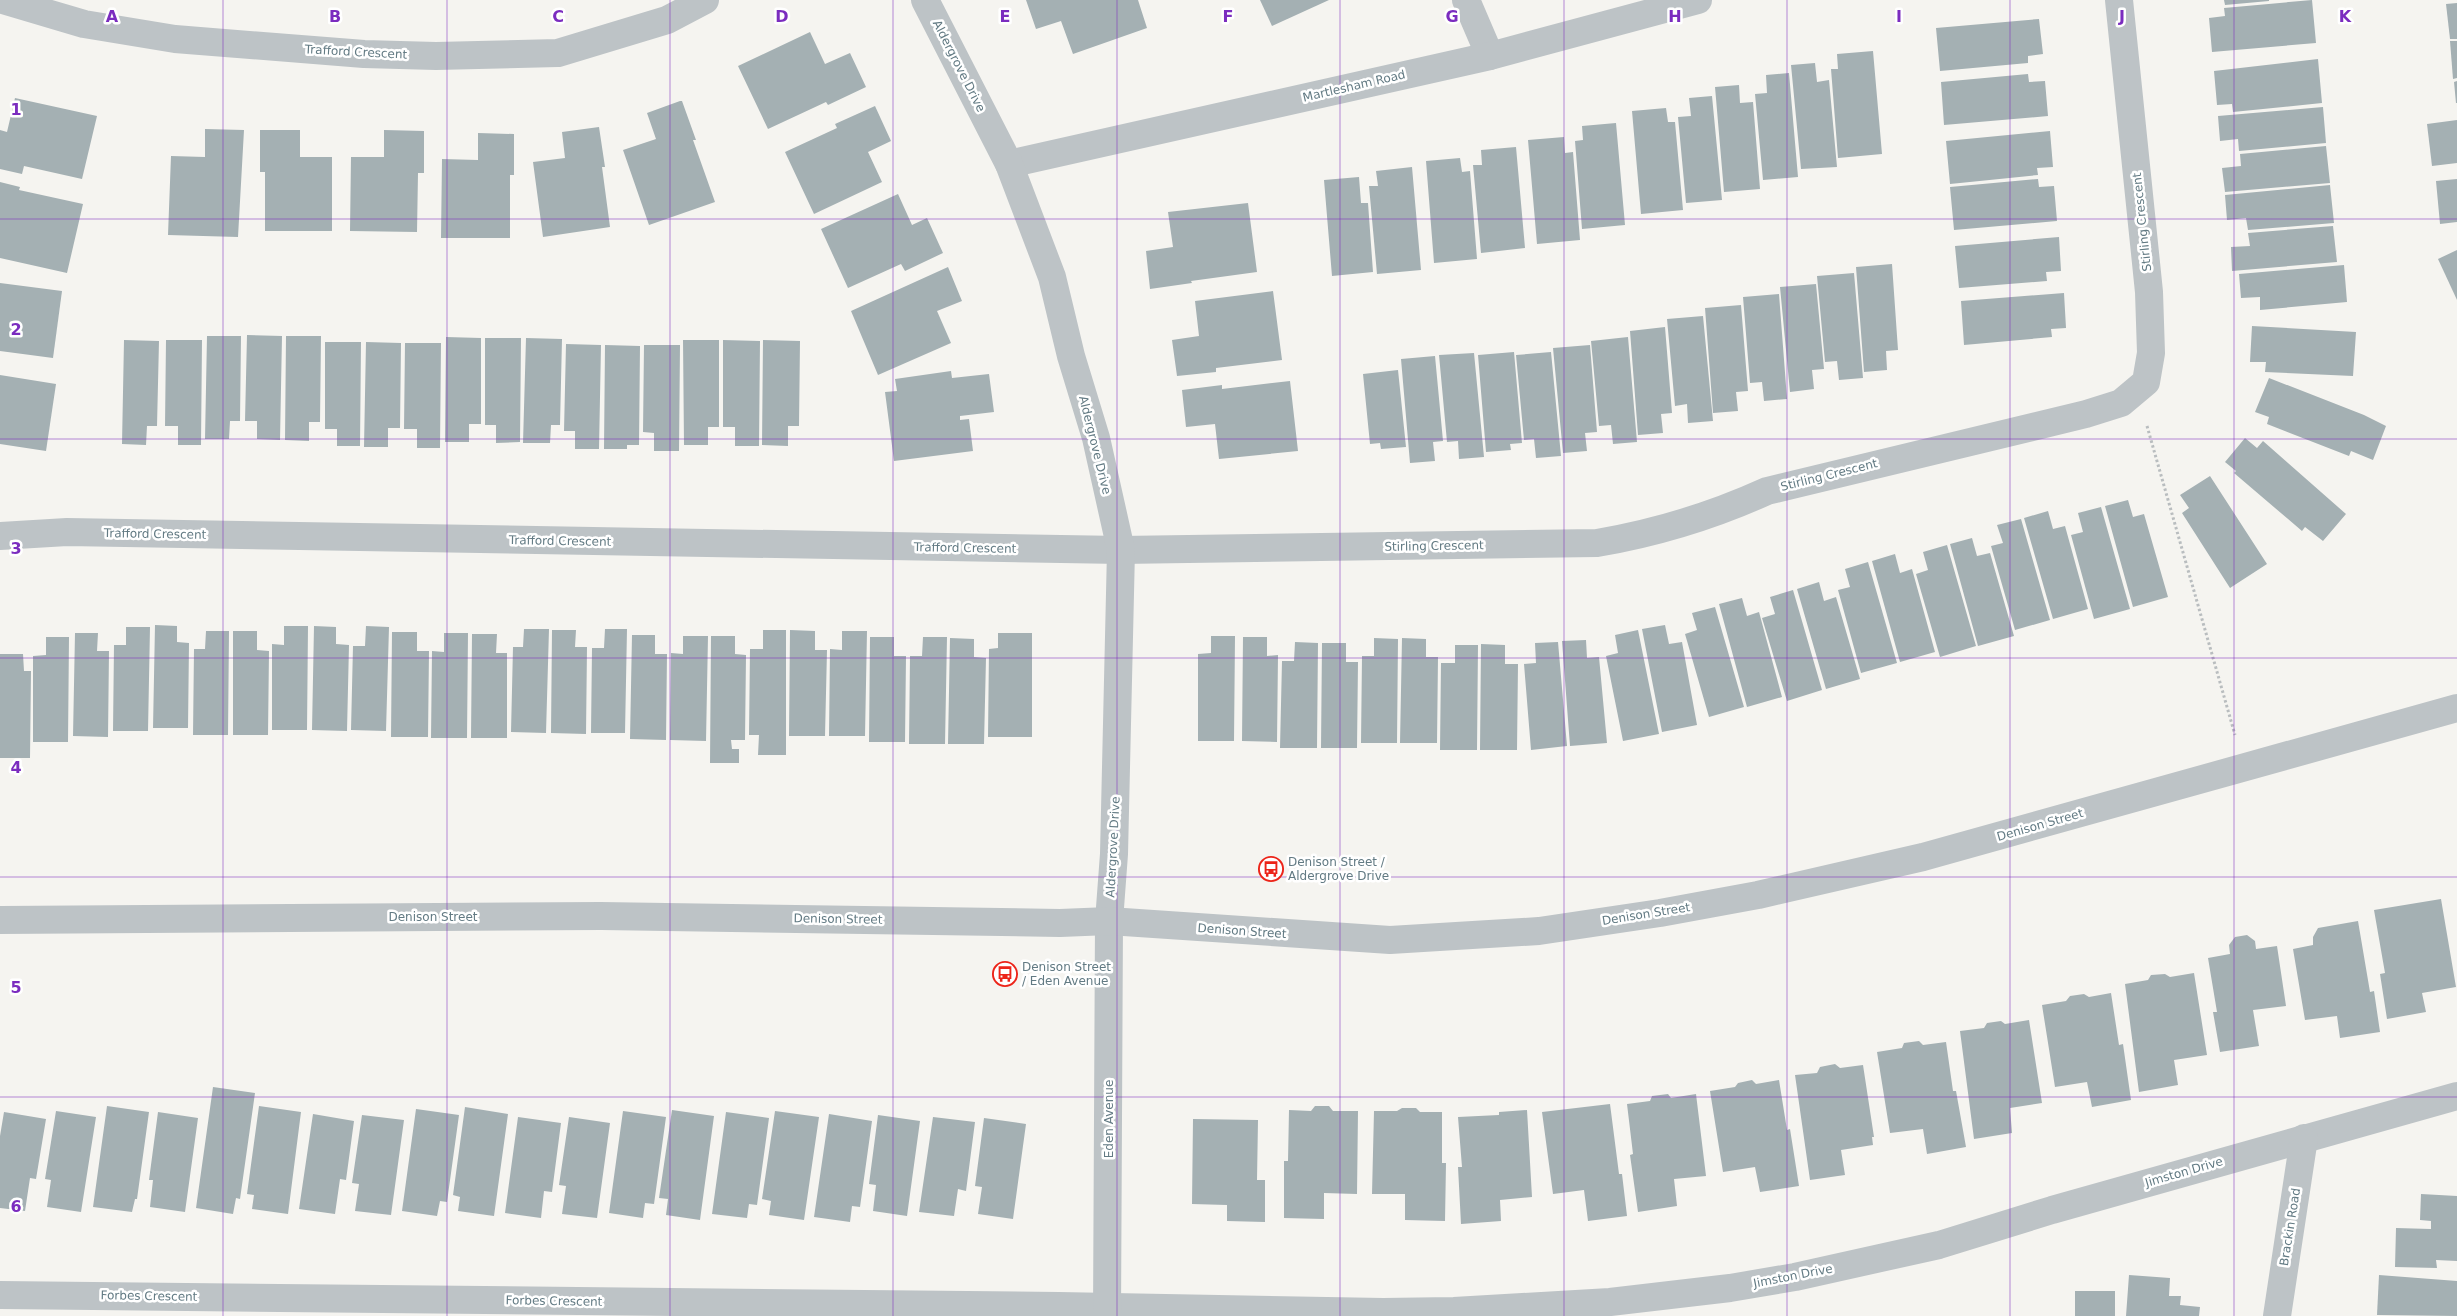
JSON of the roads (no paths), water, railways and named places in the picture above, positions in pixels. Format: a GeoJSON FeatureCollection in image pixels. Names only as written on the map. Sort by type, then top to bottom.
{"type":"FeatureCollection","features":[{"type":"Feature","properties":{"kind":"street","name":"Trafford Crescent"},"geometry":{"type":"LineString","coordinates":[[3,0],[84,24],[175,39],[364,54],[436,56],[558,52],[667,20],[705,0]]}},
{"type":"Feature","properties":{"kind":"street","name":"Aldergrove Drive"},"geometry":{"type":"LineString","coordinates":[[925,0],[1009,164],[1052,277],[1071,356],[1096,438],[1121,550],[1114,854],[1109,921]]}},
{"type":"Feature","properties":{"kind":"street"},"geometry":{"type":"LineString","coordinates":[[1466,0],[1490,56]]}},
{"type":"Feature","properties":{"kind":"street","name":"Martlesham Road"},"geometry":{"type":"LineString","coordinates":[[1009,164],[1490,56],[1698,0]]}},
{"type":"Feature","properties":{"kind":"street","name":"Stirling Crescent"},"geometry":{"type":"LineString","coordinates":[[1121,550],[1596,543],[1642,536],[1731,508],[1767,491],[2086,414],[2121,403],[2146,382],[2151,353],[2149,292],[2119,0]]}},
{"type":"Feature","properties":{"kind":"street","name":"Trafford Crescent"},"geometry":{"type":"LineString","coordinates":[[0,536],[77,532],[1121,550]]}},
{"type":"Feature","properties":{"kind":"street","name":"Denison Street"},"geometry":{"type":"LineString","coordinates":[[0,920],[601,916],[1060,923],[1109,921],[1390,940],[1539,931],[1758,895],[1923,857],[2457,708]]}},
{"type":"Feature","properties":{"kind":"street","name":"Eden Avenue"},"geometry":{"type":"LineString","coordinates":[[1107,1311],[1109,921]]}},
{"type":"Feature","properties":{"kind":"street","name":"Jimston Drive"},"geometry":{"type":"LineString","coordinates":[[1107,1311],[1454,1311],[1610,1302],[1730,1288],[1795,1277],[1939,1244],[2052,1210],[2457,1096]]}},
{"type":"Feature","properties":{"kind":"street","name":"Brackin Road"},"geometry":{"type":"LineString","coordinates":[[2277,1316],[2304,1138]]}},
{"type":"Feature","properties":{"kind":"street","name":"Forbes Crescent"},"geometry":{"type":"LineString","coordinates":[[0,1295],[1107,1311]]}},
{"type":"Feature","properties":{"kind":"place","name":"Denison Street / Aldergrove Drive"},"geometry":{"type":"Point","coordinates":[1271,869]}},
{"type":"Feature","properties":{"kind":"place","name":"Denison Street / Eden Avenue"},"geometry":{"type":"Point","coordinates":[1005,974]}}]}
